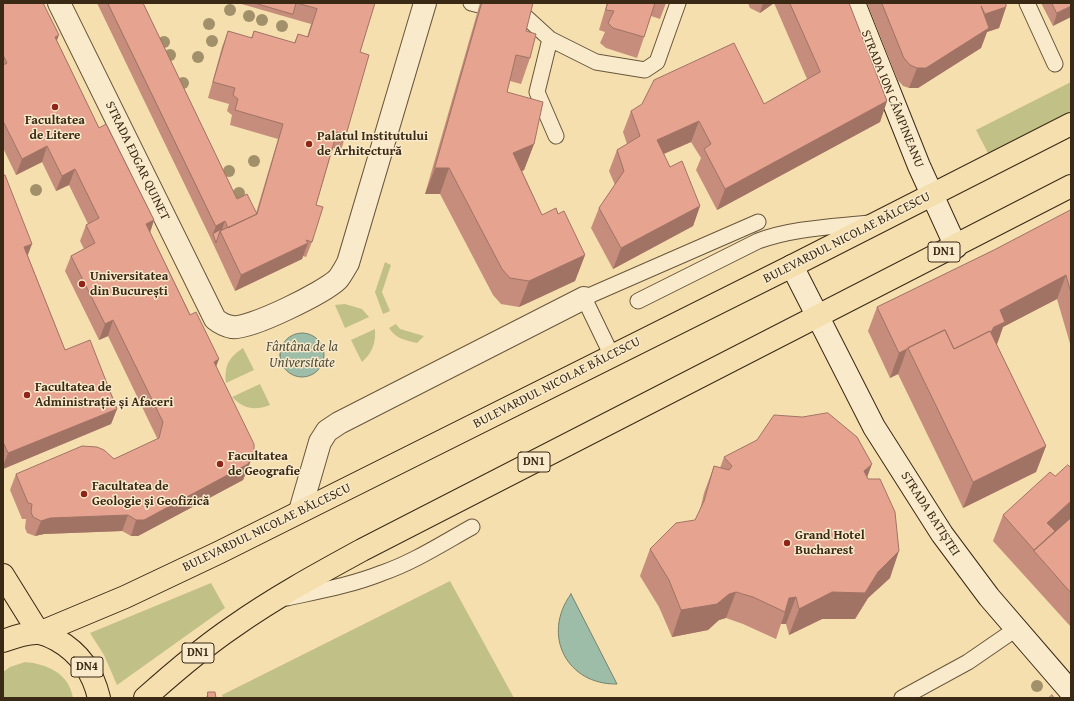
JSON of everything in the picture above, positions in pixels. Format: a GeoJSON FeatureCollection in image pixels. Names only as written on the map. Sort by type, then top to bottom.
{"type":"FeatureCollection","features":[{"type":"Feature","properties":{"kind":"main road","name":"BULEVARDUL NICOLAE BĂLCESCU"},"geometry":{"type":"LineString","coordinates":[[3,641],[16,636],[39,633],[124,597],[300,512],[932,196],[1071,124]]}},
{"type":"Feature","properties":{"kind":"main road","name":"DN1"},"geometry":{"type":"LineString","coordinates":[[145,698],[210,643],[269,602],[362,550],[1071,186]]}},
{"type":"Feature","properties":{"kind":"main road"},"geometry":{"type":"LineString","coordinates":[[3,575],[39,633]]}},
{"type":"Feature","properties":{"kind":"main road","name":"DN4"},"geometry":{"type":"LineString","coordinates":[[39,633],[63,644],[87,665],[96,683],[99,698]]}},
{"type":"Feature","properties":{"kind":"street","name":"STRADA EDGAR QUINET"},"geometry":{"type":"LineString","coordinates":[[59,3],[215,319],[222,324],[232,327],[249,326],[321,292],[338,279],[350,258],[425,3]]}},
{"type":"Feature","properties":{"kind":"street","name":"STRADA ION CÂMPINEANU"},"geometry":{"type":"LineString","coordinates":[[854,3],[932,196],[956,246]]}},
{"type":"Feature","properties":{"kind":"street","name":"STRADA BATIȘTEI"},"geometry":{"type":"LineString","coordinates":[[792,266],[816,316],[874,427],[942,534],[966,568],[1016,629],[1071,692]]}},
{"type":"Feature","properties":{"kind":"street"},"geometry":{"type":"LineString","coordinates":[[300,512],[320,442],[327,431],[339,423],[584,298]]}},
{"type":"Feature","properties":{"kind":"lane"},"geometry":{"type":"LineString","coordinates":[[527,18],[550,39],[596,62],[645,70],[657,62],[678,3]]}},
{"type":"Feature","properties":{"kind":"lane"},"geometry":{"type":"LineString","coordinates":[[1027,3],[1055,64]]}},
{"type":"Feature","properties":{"kind":"lane"},"geometry":{"type":"LineString","coordinates":[[550,39],[537,92],[556,136]]}},
{"type":"Feature","properties":{"kind":"lane"},"geometry":{"type":"LineString","coordinates":[[638,301],[770,236],[785,232],[880,221]]}},
{"type":"Feature","properties":{"kind":"lane"},"geometry":{"type":"LineString","coordinates":[[612,356],[584,298],[758,222]]}},
{"type":"Feature","properties":{"kind":"lane"},"geometry":{"type":"LineString","coordinates":[[269,602],[347,584],[382,574],[410,561],[472,527]]}},
{"type":"Feature","properties":{"kind":"lane"},"geometry":{"type":"LineString","coordinates":[[902,698],[968,662],[1016,629]]}},
{"type":"Feature","properties":{"kind":"shaded area"},"geometry":{"type":"Polygon","coordinates":[[[1071,82],[1071,114],[989,155],[976,130],[1071,82]]]}},
{"type":"Feature","properties":{"kind":"shaded area"},"geometry":{"type":"Polygon","coordinates":[[[385,262],[391,265],[382,292],[390,311],[383,314],[375,292],[385,262]]]}},
{"type":"Feature","properties":{"kind":"shaded area"},"geometry":{"type":"Polygon","coordinates":[[[345,304],[362,309],[369,317],[345,328],[335,305],[345,304]]]}},
{"type":"Feature","properties":{"kind":"shaded area"},"geometry":{"type":"Polygon","coordinates":[[[396,324],[400,329],[424,336],[417,343],[401,338],[395,335],[389,328],[396,324]]]}},
{"type":"Feature","properties":{"kind":"shaded area"},"geometry":{"type":"Polygon","coordinates":[[[375,329],[373,348],[362,362],[351,340],[375,329]]]}},
{"type":"Feature","properties":{"kind":"shaded area"},"geometry":{"type":"Polygon","coordinates":[[[243,348],[254,370],[226,383],[228,362],[243,348]]]}},
{"type":"Feature","properties":{"kind":"shaded area"},"geometry":{"type":"Polygon","coordinates":[[[260,384],[270,405],[259,408],[250,408],[236,401],[232,397],[260,384]]]}},
{"type":"Feature","properties":{"kind":"shaded area"},"geometry":{"type":"Polygon","coordinates":[[[450,581],[514,698],[223,698],[222,695],[450,581]]]}},
{"type":"Feature","properties":{"kind":"shaded area"},"geometry":{"type":"Polygon","coordinates":[[[211,583],[225,608],[117,685],[104,655],[90,633],[211,583]]]}},
{"type":"Feature","properties":{"kind":"shaded area"},"geometry":{"type":"Polygon","coordinates":[[[25,662],[41,665],[56,671],[67,682],[71,689],[73,698],[3,698],[3,672],[10,667],[25,662]]]}},
{"type":"Feature","properties":{"kind":"water","name":"Fântâna de la Universitate"},"geometry":{"type":"Polygon","coordinates":[[[298,333],[306,333],[318,339],[324,351],[324,359],[318,371],[306,377],[298,377],[286,371],[280,359],[280,351],[286,339],[298,333]]]}},
{"type":"Feature","properties":{"kind":"water"},"geometry":{"type":"Polygon","coordinates":[[[571,594],[617,684],[599,682],[584,676],[573,667],[564,655],[559,641],[558,626],[562,610],[571,594]]]}},
{"type":"Feature","properties":{"kind":"building"},"geometry":{"type":"Polygon","coordinates":[[[3,3],[43,3],[59,35],[55,37],[99,128],[106,124],[154,220],[146,224],[190,315],[196,312],[219,359],[214,362],[254,444],[254,452],[248,464],[144,520],[136,520],[128,515],[50,518],[41,521],[33,517],[31,512],[32,504],[28,503],[16,474],[82,446],[97,447],[104,450],[114,459],[159,438],[163,422],[113,320],[105,324],[71,256],[95,243],[86,225],[99,218],[75,169],[62,176],[47,146],[22,159],[3,121],[3,65],[7,63],[3,55],[3,3]]]}},
{"type":"Feature","properties":{"kind":"building"},"geometry":{"type":"Polygon","coordinates":[[[108,3],[143,3],[237,199],[247,194],[257,214],[228,228],[225,221],[216,226],[108,3]]]}},
{"type":"Feature","properties":{"kind":"building"},"geometry":{"type":"Polygon","coordinates":[[[255,3],[296,3],[293,14],[255,3]]]}},
{"type":"Feature","properties":{"kind":"building","name":"Palatul Institutului de Arhitectură"},"geometry":{"type":"Polygon","coordinates":[[[297,3],[375,3],[360,52],[369,55],[346,135],[337,132],[316,205],[323,207],[312,242],[306,240],[308,243],[241,275],[220,231],[257,214],[283,124],[235,110],[238,99],[233,95],[235,88],[213,82],[228,31],[252,38],[254,31],[295,43],[298,34],[308,37],[317,9],[297,3]]]}},
{"type":"Feature","properties":{"kind":"building"},"geometry":{"type":"Polygon","coordinates":[[[482,3],[533,3],[526,31],[536,34],[530,58],[516,55],[507,92],[543,102],[534,144],[513,153],[542,215],[556,208],[558,214],[564,211],[585,255],[529,281],[510,278],[502,269],[449,168],[435,168],[482,3]]]}},
{"type":"Feature","properties":{"kind":"building"},"geometry":{"type":"Polygon","coordinates":[[[608,3],[655,3],[644,37],[613,28],[608,23],[614,11],[606,10],[608,3]]]}},
{"type":"Feature","properties":{"kind":"building"},"geometry":{"type":"Polygon","coordinates":[[[790,3],[849,3],[887,101],[725,189],[704,149],[711,144],[699,121],[657,140],[670,167],[682,161],[700,206],[621,248],[599,208],[624,171],[617,150],[640,136],[631,111],[642,104],[654,80],[734,43],[764,104],[820,72],[790,3]]]}},
{"type":"Feature","properties":{"kind":"building"},"geometry":{"type":"Polygon","coordinates":[[[882,3],[1006,3],[1006,7],[985,14],[981,6],[989,28],[926,68],[917,68],[910,65],[904,58],[882,3]]]}},
{"type":"Feature","properties":{"kind":"building"},"geometry":{"type":"Polygon","coordinates":[[[1052,3],[1071,3],[1071,6],[1057,13],[1052,3]]]}},
{"type":"Feature","properties":{"kind":"building"},"geometry":{"type":"Polygon","coordinates":[[[3,175],[5,175],[32,244],[24,247],[65,350],[90,340],[117,409],[8,453],[3,442],[3,175]]]}},
{"type":"Feature","properties":{"kind":"building"},"geometry":{"type":"Polygon","coordinates":[[[1071,210],[1071,293],[1066,275],[1000,310],[1005,322],[994,327],[991,332],[990,331],[954,349],[945,330],[899,353],[877,307],[994,250],[1071,210]]]}},
{"type":"Feature","properties":{"kind":"building"},"geometry":{"type":"Polygon","coordinates":[[[222,229],[220,231],[216,243],[213,234],[222,229]]]}},
{"type":"Feature","properties":{"kind":"building"},"geometry":{"type":"Polygon","coordinates":[[[945,330],[954,349],[990,331],[1046,446],[973,482],[908,348],[945,330]]]}},
{"type":"Feature","properties":{"kind":"building","name":"Grand Hotel Bucharest"},"geometry":{"type":"Polygon","coordinates":[[[828,413],[857,437],[872,464],[864,471],[868,479],[880,479],[895,512],[899,551],[878,572],[865,593],[832,592],[799,609],[796,597],[789,598],[785,612],[753,597],[736,592],[729,594],[717,604],[681,610],[669,580],[650,549],[676,523],[695,520],[704,501],[714,466],[729,470],[732,466],[724,457],[757,440],[774,415],[802,417],[828,413]]]}},
{"type":"Feature","properties":{"kind":"building"},"geometry":{"type":"Polygon","coordinates":[[[1068,465],[1071,468],[1071,501],[1047,523],[1055,531],[1034,550],[1003,515],[1050,472],[1055,476],[1068,465]]]}},
{"type":"Feature","properties":{"kind":"building"},"geometry":{"type":"Polygon","coordinates":[[[1071,518],[1071,593],[1034,551],[1071,518]]]}},
{"type":"Feature","properties":{"kind":"building"},"geometry":{"type":"Polygon","coordinates":[[[208,692],[215,692],[216,698],[208,698],[208,692]]]}},
{"type":"Feature","properties":{"kind":"place","name":"Facultatea de Litere"},"geometry":{"type":"Point","coordinates":[55,107]}},
{"type":"Feature","properties":{"kind":"place","name":"Palatul Institutului de Arhitectură"},"geometry":{"type":"Point","coordinates":[309,144]}},
{"type":"Feature","properties":{"kind":"place","name":"Universitatea din București"},"geometry":{"type":"Point","coordinates":[82,284]}},
{"type":"Feature","properties":{"kind":"place","name":"Facultatea de Administrație și Afaceri"},"geometry":{"type":"Point","coordinates":[27,395]}},
{"type":"Feature","properties":{"kind":"place","name":"Facultatea de Geografie"},"geometry":{"type":"Point","coordinates":[220,464]}},
{"type":"Feature","properties":{"kind":"place","name":"Facultatea de Geologie și Geofizică"},"geometry":{"type":"Point","coordinates":[84,494]}},
{"type":"Feature","properties":{"kind":"place","name":"Grand Hotel Bucharest"},"geometry":{"type":"Point","coordinates":[787,543]}}]}
